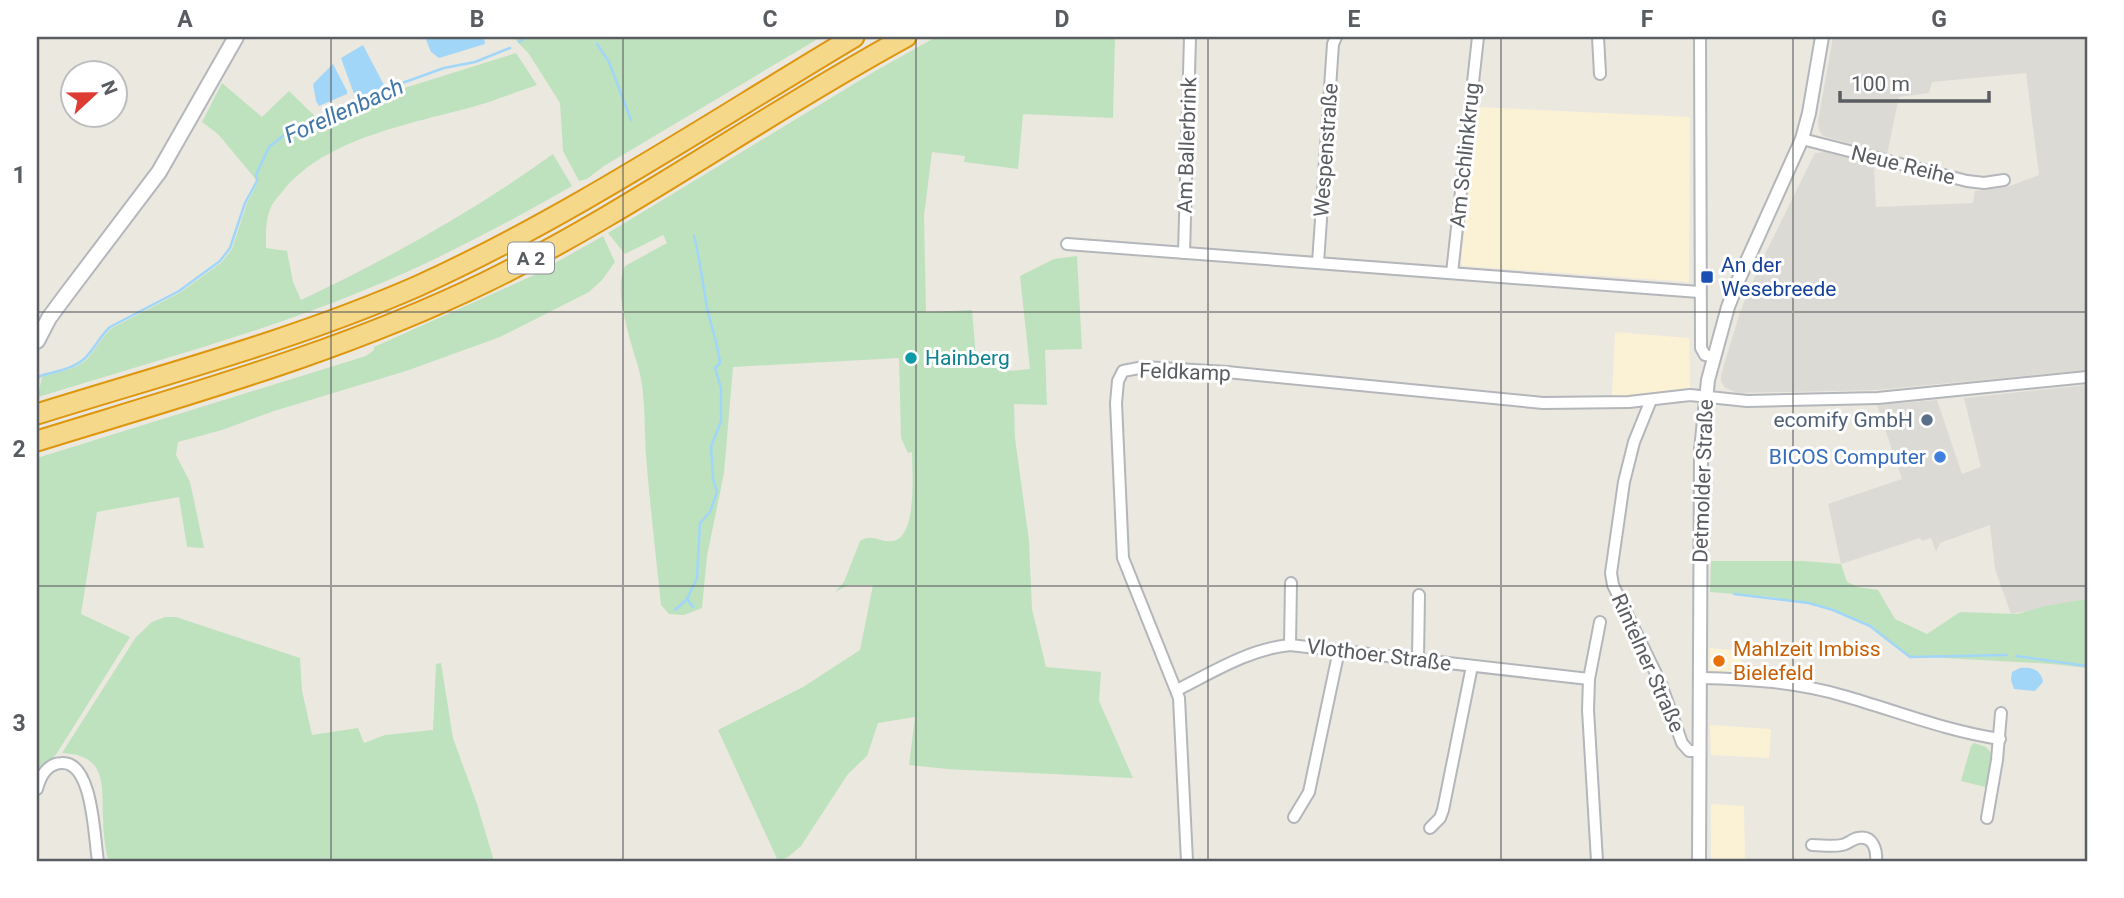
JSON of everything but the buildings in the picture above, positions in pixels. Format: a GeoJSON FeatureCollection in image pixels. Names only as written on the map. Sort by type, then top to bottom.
{"type":"FeatureCollection","features":[{"type":"Feature","properties":{"kind":"highway","name":"A 2"},"geometry":{"type":"LineString","coordinates":[[37,414],[275,341],[346,315],[478,257],[595,192],[855,37]]}},
{"type":"Feature","properties":{"kind":"highway","name":"A 2"},"geometry":{"type":"LineString","coordinates":[[37,441],[340,345],[416,315],[488,281],[581,230],[906,37]]}},
{"type":"Feature","properties":{"kind":"main road"},"geometry":{"type":"LineString","coordinates":[[38,337],[66,295],[159,173],[236,37]]}},
{"type":"Feature","properties":{"kind":"street","name":"Am Ballerbrink"},"geometry":{"type":"LineString","coordinates":[[1184,253],[1190,37]]}},
{"type":"Feature","properties":{"kind":"street","name":"Wespenstraße"},"geometry":{"type":"LineString","coordinates":[[1318,263],[1333,44],[1336,37]]}},
{"type":"Feature","properties":{"kind":"street","name":"Am Schlinkkrug"},"geometry":{"type":"LineString","coordinates":[[1452,273],[1478,37]]}},
{"type":"Feature","properties":{"kind":"street"},"geometry":{"type":"LineString","coordinates":[[1598,37],[1600,74]]}},
{"type":"Feature","properties":{"kind":"street"},"geometry":{"type":"LineString","coordinates":[[1700,37],[1701,348],[1705,355],[1713,357]]}},
{"type":"Feature","properties":{"kind":"street","name":"Detmolder Straße"},"geometry":{"type":"LineString","coordinates":[[1699,861],[1701,450],[1706,396],[1713,357],[1738,281],[1802,139],[1822,37]]}},
{"type":"Feature","properties":{"kind":"street","name":"Neue Reihe"},"geometry":{"type":"LineString","coordinates":[[1802,139],[1967,181],[1984,183],[2004,180]]}},
{"type":"Feature","properties":{"kind":"street"},"geometry":{"type":"LineString","coordinates":[[1067,244],[1699,292]]}},
{"type":"Feature","properties":{"kind":"street","name":"Feldkamp"},"geometry":{"type":"LineString","coordinates":[[1187,861],[1177,690],[1123,558],[1116,403],[1118,381],[1123,371],[1144,367],[1227,373],[1543,403],[1629,402],[1684,395],[1747,401],[1878,398],[2087,377]]}},
{"type":"Feature","properties":{"kind":"street","name":"Rintelner Straße"},"geometry":{"type":"LineString","coordinates":[[1651,400],[1634,442],[1624,481],[1617,517],[1611,578],[1655,671],[1682,743],[1689,751],[1700,751]]}},
{"type":"Feature","properties":{"kind":"street"},"geometry":{"type":"LineString","coordinates":[[1290,645],[1291,583]]}},
{"type":"Feature","properties":{"kind":"street"},"geometry":{"type":"LineString","coordinates":[[1418,659],[1419,595]]}},
{"type":"Feature","properties":{"kind":"street","name":"Rintelner Straße"},"geometry":{"type":"LineString","coordinates":[[1597,861],[1588,710],[1589,679],[1600,622]]}},
{"type":"Feature","properties":{"kind":"street","name":"Vlothoer Straße"},"geometry":{"type":"LineString","coordinates":[[1177,690],[1248,655],[1270,647],[1290,645],[1589,679]]}},
{"type":"Feature","properties":{"kind":"street"},"geometry":{"type":"LineString","coordinates":[[1294,817],[1309,792],[1339,650]]}},
{"type":"Feature","properties":{"kind":"street"},"geometry":{"type":"LineString","coordinates":[[1430,828],[1443,810],[1472,666]]}},
{"type":"Feature","properties":{"kind":"street"},"geometry":{"type":"LineString","coordinates":[[1700,678],[1779,683],[1819,690],[1934,725],[2000,739]]}},
{"type":"Feature","properties":{"kind":"street"},"geometry":{"type":"LineString","coordinates":[[1987,818],[2000,739],[2001,713]]}},
{"type":"Feature","properties":{"kind":"street"},"geometry":{"type":"LineString","coordinates":[[37,789],[48,768],[57,763],[65,762],[79,771],[88,789],[98,861]]}},
{"type":"Feature","properties":{"kind":"street"},"geometry":{"type":"LineString","coordinates":[[1812,845],[1845,845],[1860,837],[1867,838],[1873,842],[1876,861]]}},
{"type":"Feature","properties":{"kind":"shaded area"},"geometry":{"type":"Polygon","coordinates":[[[1833,37],[2087,37],[2087,370],[1876,390],[1738,393],[1725,388],[1721,375],[1740,312],[1762,260],[1815,153],[1825,152],[1874,165],[1876,207],[1973,203],[1975,191],[2007,187],[2039,175],[2026,73],[1932,82],[1929,93],[1899,97],[1887,154],[1823,136],[1818,122],[1833,37]]]}},
{"type":"Feature","properties":{"kind":"shaded area"},"geometry":{"type":"Polygon","coordinates":[[[1478,107],[1690,117],[1689,282],[1463,266],[1461,262],[1478,107]]]}},
{"type":"Feature","properties":{"kind":"shaded area"},"geometry":{"type":"Polygon","coordinates":[[[1615,332],[1689,338],[1690,388],[1612,398],[1615,332]]]}},
{"type":"Feature","properties":{"kind":"shaded area"},"geometry":{"type":"Polygon","coordinates":[[[2087,385],[2087,599],[2011,614],[1995,569],[1990,525],[1940,543],[1936,552],[1931,538],[1922,541],[1920,538],[1841,564],[1828,504],[1902,479],[1877,405],[1937,400],[1962,474],[1981,467],[1964,398],[2087,385]]]}},
{"type":"Feature","properties":{"kind":"shaded area"},"geometry":{"type":"Polygon","coordinates":[[[1710,648],[1742,651],[1740,674],[1709,671],[1710,648]]]}},
{"type":"Feature","properties":{"kind":"shaded area"},"geometry":{"type":"Polygon","coordinates":[[[1710,725],[1771,729],[1769,758],[1711,755],[1710,725]]]}},
{"type":"Feature","properties":{"kind":"shaded area"},"geometry":{"type":"Polygon","coordinates":[[[1711,804],[1744,806],[1745,861],[1711,861],[1711,804]]]}},
{"type":"Feature","properties":{"kind":"green space"},"geometry":{"type":"Polygon","coordinates":[[[513,37],[821,37],[604,166],[587,179],[579,181],[563,151],[560,103],[529,54],[513,37]]]}},
{"type":"Feature","properties":{"kind":"green space"},"geometry":{"type":"Polygon","coordinates":[[[936,37],[1115,37],[1113,118],[1023,114],[1018,169],[964,162],[965,156],[932,152],[924,216],[926,312],[972,310],[976,357],[1008,354],[1010,371],[1030,369],[1020,276],[1054,259],[1077,256],[1082,349],[1045,350],[1047,405],[1014,404],[1015,438],[1029,541],[1032,609],[1046,667],[1101,672],[1099,701],[1133,778],[909,765],[915,717],[878,723],[867,756],[848,774],[801,846],[788,857],[778,861],[718,730],[803,687],[860,650],[873,585],[848,585],[835,592],[844,582],[860,541],[872,538],[892,541],[900,537],[906,529],[910,517],[913,488],[912,452],[908,453],[901,438],[899,358],[733,367],[724,473],[707,556],[702,608],[684,615],[669,614],[661,605],[645,445],[644,402],[639,370],[624,318],[621,289],[625,266],[667,243],[663,235],[625,254],[608,233],[936,37]]]}},
{"type":"Feature","properties":{"kind":"green space"},"geometry":{"type":"Polygon","coordinates":[[[516,53],[537,85],[486,103],[376,134],[323,157],[301,173],[273,203],[267,221],[266,248],[287,251],[293,282],[301,300],[430,233],[553,154],[572,186],[446,254],[327,305],[204,347],[38,397],[42,376],[81,363],[112,328],[181,292],[222,262],[232,249],[247,203],[258,182],[218,134],[202,122],[222,83],[262,117],[289,91],[321,122],[398,90],[516,53]]]}},
{"type":"Feature","properties":{"kind":"green space"},"geometry":{"type":"Polygon","coordinates":[[[603,236],[615,262],[602,280],[589,292],[500,337],[406,371],[178,442],[176,455],[190,482],[204,548],[187,547],[179,497],[97,512],[81,614],[130,637],[57,753],[37,777],[37,458],[366,356],[374,347],[532,276],[603,236]]]}},
{"type":"Feature","properties":{"kind":"green space"},"geometry":{"type":"Polygon","coordinates":[[[1711,561],[1803,561],[1841,564],[1847,582],[1878,590],[1895,619],[1927,634],[1960,612],[2017,614],[2087,599],[2087,668],[1910,656],[1870,625],[1833,609],[1772,597],[1710,592],[1711,561]]]}},
{"type":"Feature","properties":{"kind":"green space"},"geometry":{"type":"Polygon","coordinates":[[[165,617],[176,617],[300,658],[302,691],[312,735],[358,728],[364,743],[385,735],[433,730],[436,664],[441,663],[453,738],[494,861],[108,861],[99,773],[87,759],[62,753],[136,637],[152,622],[165,617]]]}},
{"type":"Feature","properties":{"kind":"green space"},"geometry":{"type":"Polygon","coordinates":[[[1974,743],[1986,747],[1991,753],[1989,788],[1961,781],[1974,743]]]}},
{"type":"Feature","properties":{"kind":"water"},"geometry":{"type":"Polygon","coordinates":[[[425,37],[484,37],[485,44],[439,58],[431,52],[425,37]]]}},
{"type":"Feature","properties":{"kind":"water"},"geometry":{"type":"Polygon","coordinates":[[[363,45],[385,87],[357,97],[341,58],[363,45]]]}},
{"type":"Feature","properties":{"kind":"water"},"geometry":{"type":"Polygon","coordinates":[[[333,64],[347,94],[319,106],[313,84],[333,64]]]}},
{"type":"Feature","properties":{"kind":"water"},"geometry":{"type":"Polygon","coordinates":[[[2020,668],[2032,669],[2040,674],[2043,682],[2035,691],[2014,689],[2012,672],[2020,668]]]}},
{"type":"Feature","properties":{"kind":"waterway","name":"Forellenbach"},"geometry":{"type":"LineString","coordinates":[[519,42],[527,37]]}},
{"type":"Feature","properties":{"kind":"waterway"},"geometry":{"type":"LineString","coordinates":[[597,44],[609,62],[631,120]]}},
{"type":"Feature","properties":{"kind":"waterway","name":"Forellenbach"},"geometry":{"type":"LineString","coordinates":[[37,379],[79,362],[110,327],[179,291],[220,261],[230,248],[245,203],[257,181],[256,175],[269,147],[283,136],[303,129],[311,120],[380,97],[394,86],[444,68],[475,62],[510,48]]}},
{"type":"Feature","properties":{"kind":"waterway"},"geometry":{"type":"LineString","coordinates":[[675,610],[687,599],[697,578],[700,523],[710,512],[717,492],[713,479],[711,447],[721,421],[721,388],[715,368],[720,363],[719,356],[694,236]]}},
{"type":"Feature","properties":{"kind":"waterway"},"geometry":{"type":"LineString","coordinates":[[1734,594],[1809,603],[1833,610],[1870,626],[1910,657],[2007,655]]}},
{"type":"Feature","properties":{"kind":"waterway"},"geometry":{"type":"LineString","coordinates":[[687,599],[693,607]]}},
{"type":"Feature","properties":{"kind":"waterway"},"geometry":{"type":"LineString","coordinates":[[2016,656],[2087,666]]}},
{"type":"Feature","properties":{"kind":"place","name":"An der Wesebreede"},"geometry":{"type":"Point","coordinates":[1707,277]}},
{"type":"Feature","properties":{"kind":"place","name":"Hainberg"},"geometry":{"type":"Point","coordinates":[911,358]}},
{"type":"Feature","properties":{"kind":"place","name":"ecomify GmbH"},"geometry":{"type":"Point","coordinates":[1927,420]}},
{"type":"Feature","properties":{"kind":"place","name":"BICOS Computer"},"geometry":{"type":"Point","coordinates":[1940,457]}},
{"type":"Feature","properties":{"kind":"place","name":"Mahlzeit Imbiss Bielefeld"},"geometry":{"type":"Point","coordinates":[1719,661]}}]}
